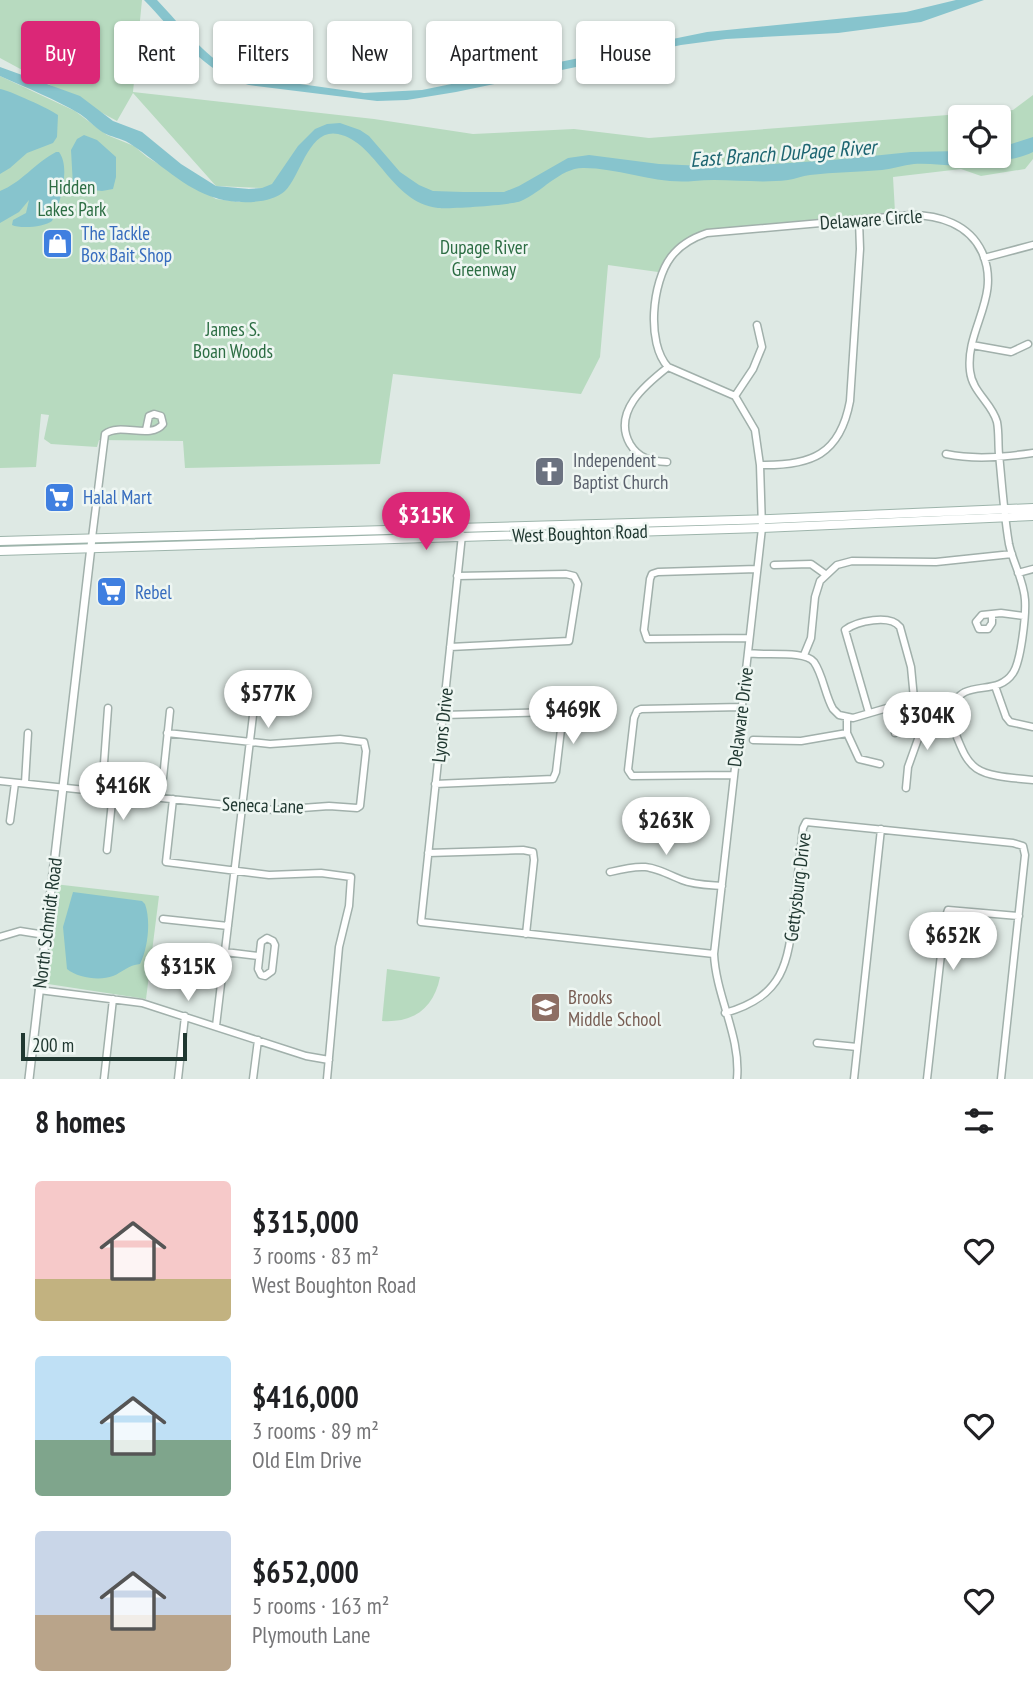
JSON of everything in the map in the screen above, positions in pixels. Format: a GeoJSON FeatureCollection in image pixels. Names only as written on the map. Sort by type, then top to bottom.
{"type":"FeatureCollection","features":[{"type":"Feature","properties":{"kind":"main road","name":"West Boughton Road"},"geometry":{"type":"LineString","coordinates":[[1006,514],[1033,508]]}},
{"type":"Feature","properties":{"kind":"main road","name":"West Boughton Road"},"geometry":{"type":"LineString","coordinates":[[0,551],[414,538],[462,532],[1006,514],[1033,516]]}},
{"type":"Feature","properties":{"kind":"main road","name":"West Boughton Road"},"geometry":{"type":"LineString","coordinates":[[0,541],[416,528],[462,532]]}},
{"type":"Feature","properties":{"kind":"street","name":"Delaware Circle"},"geometry":{"type":"LineString","coordinates":[[668,367],[659,358],[653,330],[662,272],[668,260],[681,246],[707,233],[932,215],[961,228],[976,243],[984,258]]}},
{"type":"Feature","properties":{"kind":"street"},"geometry":{"type":"LineString","coordinates":[[760,466],[802,463],[818,456],[829,449],[846,420],[850,401],[859,263],[859,220]]}},
{"type":"Feature","properties":{"kind":"street"},"geometry":{"type":"LineString","coordinates":[[748,653],[804,655],[813,660],[833,709],[847,718],[897,708],[946,710],[966,691],[995,686],[1007,680],[1015,669],[1026,601],[1012,554],[996,421],[978,395],[970,373],[972,345],[989,287],[984,258],[1033,245]]}},
{"type":"Feature","properties":{"kind":"street"},"geometry":{"type":"LineString","coordinates":[[735,396],[753,369],[762,347],[757,325]]}},
{"type":"Feature","properties":{"kind":"street"},"geometry":{"type":"LineString","coordinates":[[972,345],[1011,352],[1028,344]]}},
{"type":"Feature","properties":{"kind":"street"},"geometry":{"type":"LineString","coordinates":[[667,462],[637,454],[626,435],[624,424],[633,399],[668,367],[735,396],[755,430],[760,466],[762,523]]}},
{"type":"Feature","properties":{"kind":"street","name":"North Schmidt Road"},"geometry":{"type":"LineString","coordinates":[[29,1079],[105,434],[112,430],[146,430]]}},
{"type":"Feature","properties":{"kind":"street"},"geometry":{"type":"LineString","coordinates":[[946,454],[962,457],[1000,457],[1033,453]]}},
{"type":"Feature","properties":{"kind":"street","name":"Delaware Drive"},"geometry":{"type":"LineString","coordinates":[[737,1079],[736,1043],[725,1013],[714,954],[762,523]]}},
{"type":"Feature","properties":{"kind":"street"},"geometry":{"type":"LineString","coordinates":[[414,538],[416,528]]}},
{"type":"Feature","properties":{"kind":"street","name":"Lyons Drive"},"geometry":{"type":"LineString","coordinates":[[462,532],[421,922],[526,934]]}},
{"type":"Feature","properties":{"kind":"street"},"geometry":{"type":"LineString","coordinates":[[804,655],[811,638],[820,581],[837,565],[852,561],[936,562],[1012,554]]}},
{"type":"Feature","properties":{"kind":"street"},"geometry":{"type":"LineString","coordinates":[[774,565],[811,564],[825,574]]}},
{"type":"Feature","properties":{"kind":"street"},"geometry":{"type":"LineString","coordinates":[[749,638],[647,639],[644,630],[652,574],[757,569]]}},
{"type":"Feature","properties":{"kind":"street"},"geometry":{"type":"LineString","coordinates":[[1018,573],[1033,569]]}},
{"type":"Feature","properties":{"kind":"street"},"geometry":{"type":"LineString","coordinates":[[450,647],[569,641],[578,584],[577,579],[571,575],[457,576]]}},
{"type":"Feature","properties":{"kind":"street"},"geometry":{"type":"LineString","coordinates":[[992,615],[1001,613],[1033,624]]}},
{"type":"Feature","properties":{"kind":"street"},"geometry":{"type":"LineString","coordinates":[[869,713],[845,630],[851,625],[888,620],[896,621],[900,627],[911,667],[915,709]]}},
{"type":"Feature","properties":{"kind":"street"},"geometry":{"type":"LineString","coordinates":[[995,686],[1010,723],[1033,727]]}},
{"type":"Feature","properties":{"kind":"street"},"geometry":{"type":"LineString","coordinates":[[216,1026],[254,707]]}},
{"type":"Feature","properties":{"kind":"street"},"geometry":{"type":"LineString","coordinates":[[733,775],[632,776],[628,770],[634,718],[637,711],[642,709],[742,707]]}},
{"type":"Feature","properties":{"kind":"street"},"geometry":{"type":"LineString","coordinates":[[102,791],[108,708]]}},
{"type":"Feature","properties":{"kind":"street"},"geometry":{"type":"LineString","coordinates":[[895,733],[897,708]]}},
{"type":"Feature","properties":{"kind":"street"},"geometry":{"type":"LineString","coordinates":[[946,710],[969,764],[988,775],[1033,780]]}},
{"type":"Feature","properties":{"kind":"street"},"geometry":{"type":"LineString","coordinates":[[161,797],[170,711]]}},
{"type":"Feature","properties":{"kind":"street"},"geometry":{"type":"LineString","coordinates":[[906,788],[908,767],[928,711]]}},
{"type":"Feature","properties":{"kind":"street"},"geometry":{"type":"LineString","coordinates":[[435,784],[553,779],[562,720],[555,712],[443,715]]}},
{"type":"Feature","properties":{"kind":"street"},"geometry":{"type":"LineString","coordinates":[[847,718],[847,733],[859,759],[880,764]]}},
{"type":"Feature","properties":{"kind":"street"},"geometry":{"type":"LineString","coordinates":[[26,783],[28,733]]}},
{"type":"Feature","properties":{"kind":"street"},"geometry":{"type":"LineString","coordinates":[[167,733],[249,742]]}},
{"type":"Feature","properties":{"kind":"street"},"geometry":{"type":"LineString","coordinates":[[753,740],[801,741],[847,733]]}},
{"type":"Feature","properties":{"kind":"street","name":"Seneca Lane"},"geometry":{"type":"LineString","coordinates":[[0,781],[274,810],[359,807],[366,751],[364,742],[347,739],[270,744],[249,742]]}},
{"type":"Feature","properties":{"kind":"street"},"geometry":{"type":"LineString","coordinates":[[10,821],[15,783]]}},
{"type":"Feature","properties":{"kind":"street"},"geometry":{"type":"LineString","coordinates":[[107,849],[113,792]]}},
{"type":"Feature","properties":{"kind":"street"},"geometry":{"type":"LineString","coordinates":[[173,799],[166,862],[269,875],[321,873],[351,877],[349,905],[339,947],[327,1079]]}},
{"type":"Feature","properties":{"kind":"street","name":"Gettysburg Drive"},"geometry":{"type":"LineString","coordinates":[[725,1013],[762,997],[775,985],[784,969],[789,953],[803,828],[806,822],[1023,846],[1025,855],[1019,916]]}},
{"type":"Feature","properties":{"kind":"street"},"geometry":{"type":"LineString","coordinates":[[854,1079],[881,829]]}},
{"type":"Feature","properties":{"kind":"street"},"geometry":{"type":"LineString","coordinates":[[428,853],[533,852],[526,934],[714,954]]}},
{"type":"Feature","properties":{"kind":"street"},"geometry":{"type":"LineString","coordinates":[[610,872],[648,867],[682,880],[722,886]]}},
{"type":"Feature","properties":{"kind":"street"},"geometry":{"type":"LineString","coordinates":[[927,1079],[948,910],[1019,916],[1000,1079]]}},
{"type":"Feature","properties":{"kind":"street"},"geometry":{"type":"LineString","coordinates":[[163,919],[228,926]]}},
{"type":"Feature","properties":{"kind":"street"},"geometry":{"type":"LineString","coordinates":[[0,937],[20,931],[45,935]]}},
{"type":"Feature","properties":{"kind":"street"},"geometry":{"type":"LineString","coordinates":[[267,938],[273,941],[275,945],[272,971],[269,975],[263,976],[259,973],[258,956],[262,940],[267,938]]}},
{"type":"Feature","properties":{"kind":"street"},"geometry":{"type":"LineString","coordinates":[[225,952],[258,956]]}},
{"type":"Feature","properties":{"kind":"street"},"geometry":{"type":"LineString","coordinates":[[155,970],[222,979]]}},
{"type":"Feature","properties":{"kind":"street"},"geometry":{"type":"LineString","coordinates":[[39,990],[142,1003],[306,1056],[329,1060]]}},
{"type":"Feature","properties":{"kind":"street"},"geometry":{"type":"LineString","coordinates":[[104,1079],[113,999]]}},
{"type":"Feature","properties":{"kind":"street"},"geometry":{"type":"LineString","coordinates":[[178,1079],[185,1016]]}},
{"type":"Feature","properties":{"kind":"street"},"geometry":{"type":"LineString","coordinates":[[253,1079],[258,1040]]}},
{"type":"Feature","properties":{"kind":"street"},"geometry":{"type":"LineString","coordinates":[[817,1042],[857,1047]]}},
{"type":"Feature","properties":{"kind":"green space"},"geometry":{"type":"Polygon","coordinates":[[[0,0],[142,0],[140,21],[114,21],[114,84],[134,84],[133,92],[374,119],[473,134],[574,129],[649,138],[948,115],[948,168],[1011,168],[1011,110],[1033,95],[1033,159],[1025,169],[981,176],[961,169],[893,177],[895,212],[705,230],[677,245],[665,258],[658,272],[608,265],[600,357],[581,394],[393,374],[380,464],[185,468],[183,441],[99,440],[97,447],[51,444],[44,439],[49,415],[41,414],[36,467],[0,468],[0,76],[75,111],[107,135],[134,146],[147,157],[216,199],[239,202],[273,198],[262,188],[216,186],[133,93],[117,121],[48,84],[100,84],[100,21],[21,21],[21,69],[0,58],[0,0]]]}},
{"type":"Feature","properties":{"kind":"green space"},"geometry":{"type":"Polygon","coordinates":[[[54,884],[159,896],[146,999],[48,984],[45,981],[54,884]]]}},
{"type":"Feature","properties":{"kind":"green space"},"geometry":{"type":"Polygon","coordinates":[[[387,969],[440,977],[433,997],[421,1011],[404,1019],[382,1021],[387,969]]]}},
{"type":"Feature","properties":{"kind":"water"},"geometry":{"type":"Polygon","coordinates":[[[144,0],[157,0],[176,21],[163,21],[144,0]]]}},
{"type":"Feature","properties":{"kind":"water"},"geometry":{"type":"Polygon","coordinates":[[[956,0],[984,0],[921,22],[838,33],[726,39],[675,46],[675,39],[707,32],[906,12],[956,0]]]}},
{"type":"Feature","properties":{"kind":"water"},"geometry":{"type":"Polygon","coordinates":[[[199,44],[213,57],[213,67],[199,57],[199,44]]]}},
{"type":"Feature","properties":{"kind":"water"},"geometry":{"type":"Polygon","coordinates":[[[576,59],[576,67],[562,70],[562,62],[576,59]]]}},
{"type":"Feature","properties":{"kind":"water"},"geometry":{"type":"Polygon","coordinates":[[[0,67],[21,75],[21,84],[47,84],[80,96],[113,121],[142,132],[181,164],[216,186],[249,189],[272,184],[298,146],[315,129],[340,123],[369,136],[400,172],[433,191],[504,192],[568,158],[589,155],[659,164],[728,167],[948,151],[948,166],[914,164],[886,169],[807,175],[776,181],[680,182],[584,168],[559,176],[521,201],[438,208],[408,195],[352,139],[328,134],[313,145],[291,184],[278,196],[252,202],[232,201],[194,189],[129,143],[103,132],[80,114],[0,76],[0,67]]]}},
{"type":"Feature","properties":{"kind":"water"},"geometry":{"type":"Polygon","coordinates":[[[246,84],[300,84],[364,93],[422,90],[451,84],[494,84],[407,100],[377,101],[246,84]]]}},
{"type":"Feature","properties":{"kind":"water"},"geometry":{"type":"Polygon","coordinates":[[[0,89],[58,115],[57,137],[53,143],[27,153],[0,174],[0,89]]]}},
{"type":"Feature","properties":{"kind":"water"},"geometry":{"type":"Polygon","coordinates":[[[84,135],[97,140],[116,157],[113,189],[102,191],[73,186],[71,150],[77,139],[84,135]]]}},
{"type":"Feature","properties":{"kind":"water"},"geometry":{"type":"Polygon","coordinates":[[[1033,137],[1033,152],[1011,159],[1011,144],[1033,137]]]}},
{"type":"Feature","properties":{"kind":"water"},"geometry":{"type":"Polygon","coordinates":[[[59,152],[62,159],[64,176],[61,196],[52,221],[32,227],[12,225],[13,220],[26,213],[29,200],[19,212],[0,223],[0,191],[59,152]]]}},
{"type":"Feature","properties":{"kind":"water"},"geometry":{"type":"Polygon","coordinates":[[[73,892],[142,901],[145,904],[148,934],[140,964],[102,978],[83,976],[67,969],[63,927],[73,892]]]}},
{"type":"Feature","properties":{"kind":"place","name":"The Tackle Box Bait Shop"},"geometry":{"type":"Point","coordinates":[58,244]}},
{"type":"Feature","properties":{"kind":"place","name":"Independent Baptist Church"},"geometry":{"type":"Point","coordinates":[550,471]}},
{"type":"Feature","properties":{"kind":"place","name":"Halal Mart"},"geometry":{"type":"Point","coordinates":[60,497]}},
{"type":"Feature","properties":{"kind":"place","name":"Rebel"},"geometry":{"type":"Point","coordinates":[112,592]}},
{"type":"Feature","properties":{"kind":"place","name":"Brooks Middle School"},"geometry":{"type":"Point","coordinates":[545,1008]}},
{"type":"Feature","properties":{"kind":"water label","name":"East Branch DuPage River"},"geometry":{"type":"Point","coordinates":[783,153]}},
{"type":"Feature","properties":{"kind":"park label","name":"Hidden Lakes Park"},"geometry":{"type":"Point","coordinates":[72,198]}},
{"type":"Feature","properties":{"kind":"park label","name":"Dupage River Greenway"},"geometry":{"type":"Point","coordinates":[484,258]}},
{"type":"Feature","properties":{"kind":"park label","name":"James S. Boan Woods"},"geometry":{"type":"Point","coordinates":[233,340]}}]}
